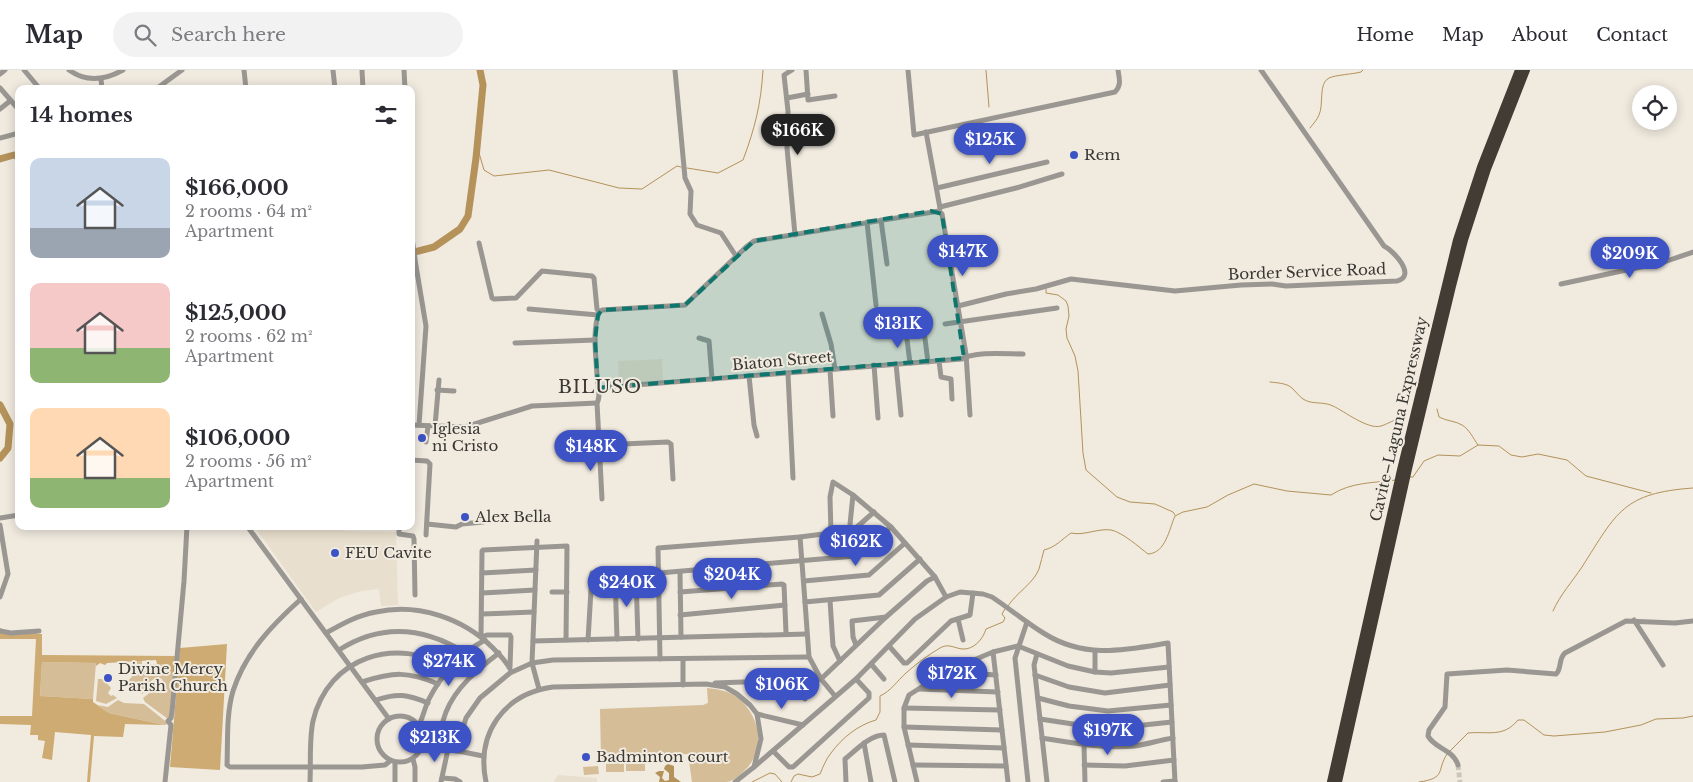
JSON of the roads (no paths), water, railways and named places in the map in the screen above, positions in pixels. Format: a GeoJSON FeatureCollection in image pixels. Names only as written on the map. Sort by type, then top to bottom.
{"type":"FeatureCollection","features":[{"type":"Feature","properties":{"kind":"highway","name":"Cavite–Laguna Expressway"},"geometry":{"type":"LineString","coordinates":[[1338,782],[1364,646],[1457,240],[1487,151],[1519,70]]}},
{"type":"Feature","properties":{"kind":"highway","name":"Cavite–Laguna Expressway"},"geometry":{"type":"LineString","coordinates":[[1404,470],[1464,240],[1490,161],[1526,70]]}},
{"type":"Feature","properties":{"kind":"highway","name":"Cavite–Laguna Expressway"},"geometry":{"type":"LineString","coordinates":[[1331,782],[1362,656]]}},
{"type":"Feature","properties":{"kind":"street"},"geometry":{"type":"LineString","coordinates":[[0,74],[5,70]]}},
{"type":"Feature","properties":{"kind":"street"},"geometry":{"type":"LineString","coordinates":[[24,70],[37,85]]}},
{"type":"Feature","properties":{"kind":"street"},"geometry":{"type":"LineString","coordinates":[[69,70],[81,77],[101,79],[124,70]]}},
{"type":"Feature","properties":{"kind":"street"},"geometry":{"type":"LineString","coordinates":[[161,85],[182,70]]}},
{"type":"Feature","properties":{"kind":"street"},"geometry":{"type":"LineString","coordinates":[[244,70],[246,85]]}},
{"type":"Feature","properties":{"kind":"street"},"geometry":{"type":"LineString","coordinates":[[333,70],[335,85]]}},
{"type":"Feature","properties":{"kind":"street"},"geometry":{"type":"LineString","coordinates":[[362,70],[363,85]]}},
{"type":"Feature","properties":{"kind":"street"},"geometry":{"type":"LineString","coordinates":[[404,70],[405,85]]}},
{"type":"Feature","properties":{"kind":"street"},"geometry":{"type":"LineString","coordinates":[[675,70],[685,178],[691,191],[690,214],[697,225],[721,233],[736,256]]}},
{"type":"Feature","properties":{"kind":"street"},"geometry":{"type":"LineString","coordinates":[[792,70],[784,75],[788,111],[787,148],[795,235]]}},
{"type":"Feature","properties":{"kind":"street"},"geometry":{"type":"LineString","coordinates":[[806,70],[808,100],[836,96]]}},
{"type":"Feature","properties":{"kind":"street"},"geometry":{"type":"LineString","coordinates":[[908,70],[914,135],[1115,92],[1120,84],[1118,70]]}},
{"type":"Feature","properties":{"kind":"street","name":"Border Service Road"},"geometry":{"type":"LineString","coordinates":[[958,306],[1006,294],[1036,289],[1071,279],[1175,291],[1241,285],[1305,285],[1397,281],[1403,279],[1406,273],[1391,249],[1384,246],[1261,70]]}},
{"type":"Feature","properties":{"kind":"street"},"geometry":{"type":"LineString","coordinates":[[101,79],[102,85]]}},
{"type":"Feature","properties":{"kind":"street"},"geometry":{"type":"LineString","coordinates":[[0,88],[15,106]]}},
{"type":"Feature","properties":{"kind":"street"},"geometry":{"type":"LineString","coordinates":[[787,98],[808,94]]}},
{"type":"Feature","properties":{"kind":"street"},"geometry":{"type":"LineString","coordinates":[[0,109],[10,101]]}},
{"type":"Feature","properties":{"kind":"street"},"geometry":{"type":"LineString","coordinates":[[926,132],[962,322],[970,415]]}},
{"type":"Feature","properties":{"kind":"street"},"geometry":{"type":"LineString","coordinates":[[0,138],[15,134]]}},
{"type":"Feature","properties":{"kind":"street"},"geometry":{"type":"LineString","coordinates":[[937,188],[1047,162]]}},
{"type":"Feature","properties":{"kind":"street"},"geometry":{"type":"LineString","coordinates":[[529,309],[598,314],[602,310],[611,309],[682,306],[689,302],[754,241],[940,209],[1062,174]]}},
{"type":"Feature","properties":{"kind":"street"},"geometry":{"type":"LineString","coordinates":[[881,220],[887,264]]}},
{"type":"Feature","properties":{"kind":"street"},"geometry":{"type":"LineString","coordinates":[[867,222],[876,305]]}},
{"type":"Feature","properties":{"kind":"street"},"geometry":{"type":"LineString","coordinates":[[479,243],[492,298],[494,299],[516,298],[542,271],[592,276],[594,278],[598,314],[595,340],[602,499]]}},
{"type":"Feature","properties":{"kind":"street"},"geometry":{"type":"LineString","coordinates":[[1561,284],[1664,262],[1693,252]]}},
{"type":"Feature","properties":{"kind":"street"},"geometry":{"type":"LineString","coordinates":[[415,258],[426,326],[419,425]]}},
{"type":"Feature","properties":{"kind":"street"},"geometry":{"type":"LineString","coordinates":[[945,324],[1057,308]]}},
{"type":"Feature","properties":{"kind":"street"},"geometry":{"type":"LineString","coordinates":[[822,314],[831,344],[833,416]]}},
{"type":"Feature","properties":{"kind":"street"},"geometry":{"type":"LineString","coordinates":[[924,331],[928,362]]}},
{"type":"Feature","properties":{"kind":"street"},"geometry":{"type":"LineString","coordinates":[[906,332],[910,363]]}},
{"type":"Feature","properties":{"kind":"street"},"geometry":{"type":"LineString","coordinates":[[700,338],[709,341],[712,379]]}},
{"type":"Feature","properties":{"kind":"street"},"geometry":{"type":"LineString","coordinates":[[515,343],[595,340]]}},
{"type":"Feature","properties":{"kind":"street","name":"Biaton Street"},"geometry":{"type":"LineString","coordinates":[[598,388],[928,362],[962,359],[966,356],[1023,354]]}},
{"type":"Feature","properties":{"kind":"street"},"geometry":{"type":"LineString","coordinates":[[939,361],[941,376],[951,379],[952,399]]}},
{"type":"Feature","properties":{"kind":"street"},"geometry":{"type":"LineString","coordinates":[[896,364],[901,416]]}},
{"type":"Feature","properties":{"kind":"street"},"geometry":{"type":"LineString","coordinates":[[874,365],[878,418]]}},
{"type":"Feature","properties":{"kind":"street"},"geometry":{"type":"LineString","coordinates":[[788,374],[793,478]]}},
{"type":"Feature","properties":{"kind":"street"},"geometry":{"type":"LineString","coordinates":[[749,376],[754,425],[757,436]]}},
{"type":"Feature","properties":{"kind":"street"},"geometry":{"type":"LineString","coordinates":[[435,426],[439,380]]}},
{"type":"Feature","properties":{"kind":"street"},"geometry":{"type":"LineString","coordinates":[[438,390],[454,391]]}},
{"type":"Feature","properties":{"kind":"street"},"geometry":{"type":"LineString","coordinates":[[415,425],[460,428],[473,426],[532,406],[597,403]]}},
{"type":"Feature","properties":{"kind":"street"},"geometry":{"type":"LineString","coordinates":[[426,442],[428,426]]}},
{"type":"Feature","properties":{"kind":"street"},"geometry":{"type":"LineString","coordinates":[[600,445],[668,442],[671,444],[673,479]]}},
{"type":"Feature","properties":{"kind":"street"},"geometry":{"type":"LineString","coordinates":[[415,460],[426,461],[430,464],[426,535]]}},
{"type":"Feature","properties":{"kind":"street"},"geometry":{"type":"LineString","coordinates":[[830,533],[830,497],[833,482],[853,495],[891,527],[935,576],[946,597]]}},
{"type":"Feature","properties":{"kind":"street"},"geometry":{"type":"LineString","coordinates":[[849,534],[853,495]]}},
{"type":"Feature","properties":{"kind":"street"},"geometry":{"type":"LineString","coordinates":[[660,659],[659,548],[830,533],[849,534],[874,512]]}},
{"type":"Feature","properties":{"kind":"street"},"geometry":{"type":"LineString","coordinates":[[0,518],[15,516]]}},
{"type":"Feature","properties":{"kind":"street"},"geometry":{"type":"LineString","coordinates":[[427,524],[456,527],[462,524],[483,522]]}},
{"type":"Feature","properties":{"kind":"street"},"geometry":{"type":"LineString","coordinates":[[0,525],[8,574],[0,597]]}},
{"type":"Feature","properties":{"kind":"street"},"geometry":{"type":"LineString","coordinates":[[588,640],[592,573],[636,576],[856,556],[891,527]]}},
{"type":"Feature","properties":{"kind":"street"},"geometry":{"type":"LineString","coordinates":[[166,782],[171,725],[168,721],[171,718],[172,712],[187,530]]}},
{"type":"Feature","properties":{"kind":"street"},"geometry":{"type":"LineString","coordinates":[[250,530],[389,719]]}},
{"type":"Feature","properties":{"kind":"street"},"geometry":{"type":"LineString","coordinates":[[399,530],[399,534],[413,536],[414,539],[415,595]]}},
{"type":"Feature","properties":{"kind":"street"},"geometry":{"type":"LineString","coordinates":[[800,537],[809,657],[821,679],[835,696]]}},
{"type":"Feature","properties":{"kind":"street"},"geometry":{"type":"LineString","coordinates":[[804,581],[869,575],[904,543]]}},
{"type":"Feature","properties":{"kind":"street"},"geometry":{"type":"LineString","coordinates":[[537,544],[532,663],[539,689]]}},
{"type":"Feature","properties":{"kind":"street"},"geometry":{"type":"LineString","coordinates":[[483,638],[482,551],[537,544],[567,546],[566,640]]}},
{"type":"Feature","properties":{"kind":"street"},"geometry":{"type":"LineString","coordinates":[[805,602],[879,595],[920,559]]}},
{"type":"Feature","properties":{"kind":"street"},"geometry":{"type":"LineString","coordinates":[[482,573],[536,570]]}},
{"type":"Feature","properties":{"kind":"street"},"geometry":{"type":"LineString","coordinates":[[680,572],[681,637]]}},
{"type":"Feature","properties":{"kind":"street"},"geometry":{"type":"LineString","coordinates":[[615,574],[616,639]]}},
{"type":"Feature","properties":{"kind":"street"},"geometry":{"type":"LineString","coordinates":[[636,576],[638,638]]}},
{"type":"Feature","properties":{"kind":"street"},"geometry":{"type":"LineString","coordinates":[[486,782],[484,756],[488,734],[503,711],[519,698],[539,689],[821,679],[886,617],[935,576]]}},
{"type":"Feature","properties":{"kind":"street"},"geometry":{"type":"LineString","coordinates":[[680,592],[784,584],[786,633]]}},
{"type":"Feature","properties":{"kind":"street"},"geometry":{"type":"LineString","coordinates":[[482,593],[535,590]]}},
{"type":"Feature","properties":{"kind":"street"},"geometry":{"type":"LineString","coordinates":[[552,592],[567,592]]}},
{"type":"Feature","properties":{"kind":"street"},"geometry":{"type":"LineString","coordinates":[[738,781],[774,752],[856,679],[915,619],[946,597],[960,592],[992,597],[1059,642],[1095,651],[1115,651],[1168,643],[1175,781],[1163,782]]}},
{"type":"Feature","properties":{"kind":"street"},"geometry":{"type":"LineString","coordinates":[[888,646],[904,663],[907,663],[951,621],[970,615],[973,593]]}},
{"type":"Feature","properties":{"kind":"street"},"geometry":{"type":"LineString","coordinates":[[301,599],[267,631],[243,670],[233,692],[228,719],[227,765],[230,767],[311,767],[370,766],[385,765],[393,762],[407,762],[420,753],[423,744],[423,734],[419,724],[408,717],[395,716],[379,729],[377,744],[380,751],[393,762],[395,782]]}},
{"type":"Feature","properties":{"kind":"street"},"geometry":{"type":"LineString","coordinates":[[830,600],[833,646],[840,661]]}},
{"type":"Feature","properties":{"kind":"street"},"geometry":{"type":"LineString","coordinates":[[680,615],[785,605]]}},
{"type":"Feature","properties":{"kind":"street"},"geometry":{"type":"LineString","coordinates":[[326,633],[362,615],[394,610],[415,610],[440,615],[463,625],[483,638],[499,653],[510,670]]}},
{"type":"Feature","properties":{"kind":"street"},"geometry":{"type":"LineString","coordinates":[[482,614],[534,612]]}},
{"type":"Feature","properties":{"kind":"street"},"geometry":{"type":"LineString","coordinates":[[856,645],[853,638],[852,621],[886,617]]}},
{"type":"Feature","properties":{"kind":"street"},"geometry":{"type":"LineString","coordinates":[[958,619],[963,640]]}},
{"type":"Feature","properties":{"kind":"street"},"geometry":{"type":"LineString","coordinates":[[1634,620],[1663,665]]}},
{"type":"Feature","properties":{"kind":"street"},"geometry":{"type":"LineString","coordinates":[[1458,765],[1452,755],[1431,741],[1428,736],[1429,730],[1444,707],[1447,674],[1507,670],[1556,674],[1561,657],[1565,653],[1626,621],[1693,621]]}},
{"type":"Feature","properties":{"kind":"street"},"geometry":{"type":"LineString","coordinates":[[1027,622],[1015,658],[1028,782]]}},
{"type":"Feature","properties":{"kind":"street"},"geometry":{"type":"LineString","coordinates":[[0,632],[39,631]]}},
{"type":"Feature","properties":{"kind":"street"},"geometry":{"type":"LineString","coordinates":[[339,650],[363,637],[375,634],[415,632],[438,638],[466,653]]}},
{"type":"Feature","properties":{"kind":"street"},"geometry":{"type":"LineString","coordinates":[[533,641],[786,633],[807,634]]}},
{"type":"Feature","properties":{"kind":"street"},"geometry":{"type":"LineString","coordinates":[[419,724],[438,684],[450,668],[486,635],[510,635],[510,670]]}},
{"type":"Feature","properties":{"kind":"street"},"geometry":{"type":"LineString","coordinates":[[917,782],[904,727],[904,708],[909,695],[945,672],[993,652],[1018,646],[1068,666],[1095,672],[1111,673],[1169,667]]}},
{"type":"Feature","properties":{"kind":"street"},"geometry":{"type":"LineString","coordinates":[[1095,651],[1095,672]]}},
{"type":"Feature","properties":{"kind":"street"},"geometry":{"type":"LineString","coordinates":[[310,782],[313,721],[318,707],[336,678],[351,666],[375,655],[391,652],[411,653],[429,657],[450,668]]}},
{"type":"Feature","properties":{"kind":"street"},"geometry":{"type":"LineString","coordinates":[[993,652],[1008,782]]}},
{"type":"Feature","properties":{"kind":"street"},"geometry":{"type":"LineString","coordinates":[[436,746],[446,711],[454,696],[478,670],[499,653]]}},
{"type":"Feature","properties":{"kind":"street"},"geometry":{"type":"LineString","coordinates":[[1037,654],[1034,665],[1048,782]]}},
{"type":"Feature","properties":{"kind":"street"},"geometry":{"type":"LineString","coordinates":[[456,751],[466,718],[480,698],[510,670],[532,663],[553,660],[809,657]]}},
{"type":"Feature","properties":{"kind":"street"},"geometry":{"type":"LineString","coordinates":[[683,659],[683,685]]}},
{"type":"Feature","properties":{"kind":"street"},"geometry":{"type":"LineString","coordinates":[[871,664],[884,679]]}},
{"type":"Feature","properties":{"kind":"street"},"geometry":{"type":"LineString","coordinates":[[945,672],[996,674]]}},
{"type":"Feature","properties":{"kind":"street"},"geometry":{"type":"LineString","coordinates":[[362,682],[382,675],[403,673],[423,677],[438,684]]}},
{"type":"Feature","properties":{"kind":"street"},"geometry":{"type":"LineString","coordinates":[[1035,675],[1069,687],[1105,693],[1170,685]]}},
{"type":"Feature","properties":{"kind":"street"},"geometry":{"type":"LineString","coordinates":[[774,752],[789,767],[793,767],[869,698],[869,693],[856,679]]}},
{"type":"Feature","properties":{"kind":"street"},"geometry":{"type":"LineString","coordinates":[[804,680],[805,699]]}},
{"type":"Feature","properties":{"kind":"street"},"geometry":{"type":"LineString","coordinates":[[779,681],[780,699]]}},
{"type":"Feature","properties":{"kind":"street"},"geometry":{"type":"LineString","coordinates":[[706,684],[725,688],[738,694],[757,714],[761,739],[754,768]]}},
{"type":"Feature","properties":{"kind":"street"},"geometry":{"type":"LineString","coordinates":[[919,689],[998,692]]}},
{"type":"Feature","properties":{"kind":"street"},"geometry":{"type":"LineString","coordinates":[[376,700],[392,695],[401,695],[413,696],[428,703]]}},
{"type":"Feature","properties":{"kind":"street"},"geometry":{"type":"LineString","coordinates":[[1038,698],[1069,706],[1108,710],[1171,705]]}},
{"type":"Feature","properties":{"kind":"street"},"geometry":{"type":"LineString","coordinates":[[904,708],[1000,710]]}},
{"type":"Feature","properties":{"kind":"street"},"geometry":{"type":"LineString","coordinates":[[757,714],[803,725]]}},
{"type":"Feature","properties":{"kind":"street"},"geometry":{"type":"LineString","coordinates":[[1040,719],[1106,730],[1172,722]]}},
{"type":"Feature","properties":{"kind":"street"},"geometry":{"type":"LineString","coordinates":[[904,727],[1002,730]]}},
{"type":"Feature","properties":{"kind":"street"},"geometry":{"type":"LineString","coordinates":[[846,782],[845,759],[876,736],[884,736],[895,782]]}},
{"type":"Feature","properties":{"kind":"street"},"geometry":{"type":"LineString","coordinates":[[1042,738],[1084,745],[1135,746],[1173,738]]}},
{"type":"Feature","properties":{"kind":"street"},"geometry":{"type":"LineString","coordinates":[[423,744],[484,756]]}},
{"type":"Feature","properties":{"kind":"street"},"geometry":{"type":"LineString","coordinates":[[864,744],[870,782]]}},
{"type":"Feature","properties":{"kind":"street"},"geometry":{"type":"LineString","coordinates":[[908,745],[1004,748]]}},
{"type":"Feature","properties":{"kind":"street"},"geometry":{"type":"LineString","coordinates":[[1084,745],[1085,782]]}},
{"type":"Feature","properties":{"kind":"street"},"geometry":{"type":"LineString","coordinates":[[448,749],[442,780],[455,779],[460,782]]}},
{"type":"Feature","properties":{"kind":"street"},"geometry":{"type":"LineString","coordinates":[[413,759],[415,782]]}},
{"type":"Feature","properties":{"kind":"street"},"geometry":{"type":"LineString","coordinates":[[1084,765],[1125,766],[1174,760]]}},
{"type":"Feature","properties":{"kind":"street"},"geometry":{"type":"LineString","coordinates":[[913,765],[1006,766]]}},
{"type":"Feature","properties":{"kind":"waterway"},"geometry":{"type":"LineString","coordinates":[[415,252],[434,247],[460,229],[468,216],[483,85],[480,70]]}},
{"type":"Feature","properties":{"kind":"waterway"},"geometry":{"type":"LineString","coordinates":[[687,168],[718,173],[743,160],[757,116],[763,70]]}},
{"type":"Feature","properties":{"kind":"waterway"},"geometry":{"type":"LineString","coordinates":[[986,70],[989,107]]}},
{"type":"Feature","properties":{"kind":"waterway"},"geometry":{"type":"LineString","coordinates":[[1310,128],[1320,111],[1322,89],[1326,81],[1332,77],[1358,73],[1363,70]]}},
{"type":"Feature","properties":{"kind":"waterway"},"geometry":{"type":"LineString","coordinates":[[477,146],[484,170],[494,176],[549,170],[619,188],[642,189],[677,166],[681,167]]}},
{"type":"Feature","properties":{"kind":"waterway"},"geometry":{"type":"LineString","coordinates":[[0,159],[15,155]]}},
{"type":"Feature","properties":{"kind":"waterway"},"geometry":{"type":"LineString","coordinates":[[1046,289],[1046,293],[1058,295],[1066,301],[1068,306],[1069,316],[1066,329],[1067,338],[1075,356],[1078,371],[1083,453],[1086,470],[1117,497],[1130,502],[1155,504],[1173,512],[1175,515]]}},
{"type":"Feature","properties":{"kind":"waterway"},"geometry":{"type":"LineString","coordinates":[[1270,382],[1287,385],[1306,401],[1338,408],[1370,425],[1381,426],[1395,420]]}},
{"type":"Feature","properties":{"kind":"waterway"},"geometry":{"type":"LineString","coordinates":[[0,405],[10,424],[8,448],[0,458]]}},
{"type":"Feature","properties":{"kind":"waterway"},"geometry":{"type":"LineString","coordinates":[[1437,409],[1439,417],[1464,427],[1478,445]]}},
{"type":"Feature","properties":{"kind":"waterway"},"geometry":{"type":"LineString","coordinates":[[1410,477],[1413,477],[1424,461],[1438,455],[1460,456],[1478,445],[1499,446],[1511,455],[1522,457],[1538,454],[1567,460],[1586,476],[1651,493]]}},
{"type":"Feature","properties":{"kind":"waterway"},"geometry":{"type":"LineString","coordinates":[[1008,606],[1036,574],[1044,550],[1055,545],[1071,533],[1081,534],[1101,530],[1115,531],[1148,554],[1154,553],[1163,545],[1175,516],[1183,512],[1207,507],[1228,495],[1254,484],[1287,491],[1331,495],[1354,485],[1396,480]]}},
{"type":"Feature","properties":{"kind":"waterway"},"geometry":{"type":"LineString","coordinates":[[1553,611],[1604,532],[1624,509],[1636,501],[1651,495],[1693,488]]}},
{"type":"Feature","properties":{"kind":"waterway"},"geometry":{"type":"LineString","coordinates":[[791,782],[794,776],[798,774],[812,777],[820,774],[828,758],[840,742],[857,729],[876,720],[880,712],[880,696],[891,689],[914,666],[943,647],[966,649],[974,646],[983,636],[986,629],[1003,622],[1005,618],[1002,614],[1005,609]]}},
{"type":"Feature","properties":{"kind":"waterway"},"geometry":{"type":"LineString","coordinates":[[1450,751],[1468,733],[1501,731],[1512,726],[1518,720],[1524,720],[1544,735],[1554,736],[1605,732],[1641,725],[1656,719],[1693,716]]}},
{"type":"Feature","properties":{"kind":"waterway"},"geometry":{"type":"LineString","coordinates":[[1419,782],[1437,776],[1447,754]]}},
{"type":"Feature","properties":{"kind":"waterway"},"geometry":{"type":"LineString","coordinates":[[752,782],[770,773],[775,774],[782,782]]}},
{"type":"Feature","properties":{"kind":"tunnel"},"geometry":{"type":"LineString","coordinates":[[1458,765],[1460,782]]}},
{"type":"Feature","properties":{"kind":"place","name":"Rem"},"geometry":{"type":"Point","coordinates":[1074,155]}},
{"type":"Feature","properties":{"kind":"place","name":"Iglesia ni Cristo"},"geometry":{"type":"Point","coordinates":[422,438]}},
{"type":"Feature","properties":{"kind":"place","name":"Alex Bella"},"geometry":{"type":"Point","coordinates":[465,517]}},
{"type":"Feature","properties":{"kind":"place","name":"FEU Cavite"},"geometry":{"type":"Point","coordinates":[335,553]}},
{"type":"Feature","properties":{"kind":"place","name":"Divine Mercy Parish Church"},"geometry":{"type":"Point","coordinates":[108,678]}},
{"type":"Feature","properties":{"kind":"place","name":"Badminton court"},"geometry":{"type":"Point","coordinates":[586,757]}},
{"type":"Feature","properties":{"kind":"district","name":"BILUSO"},"geometry":{"type":"Point","coordinates":[600,387]}}]}
